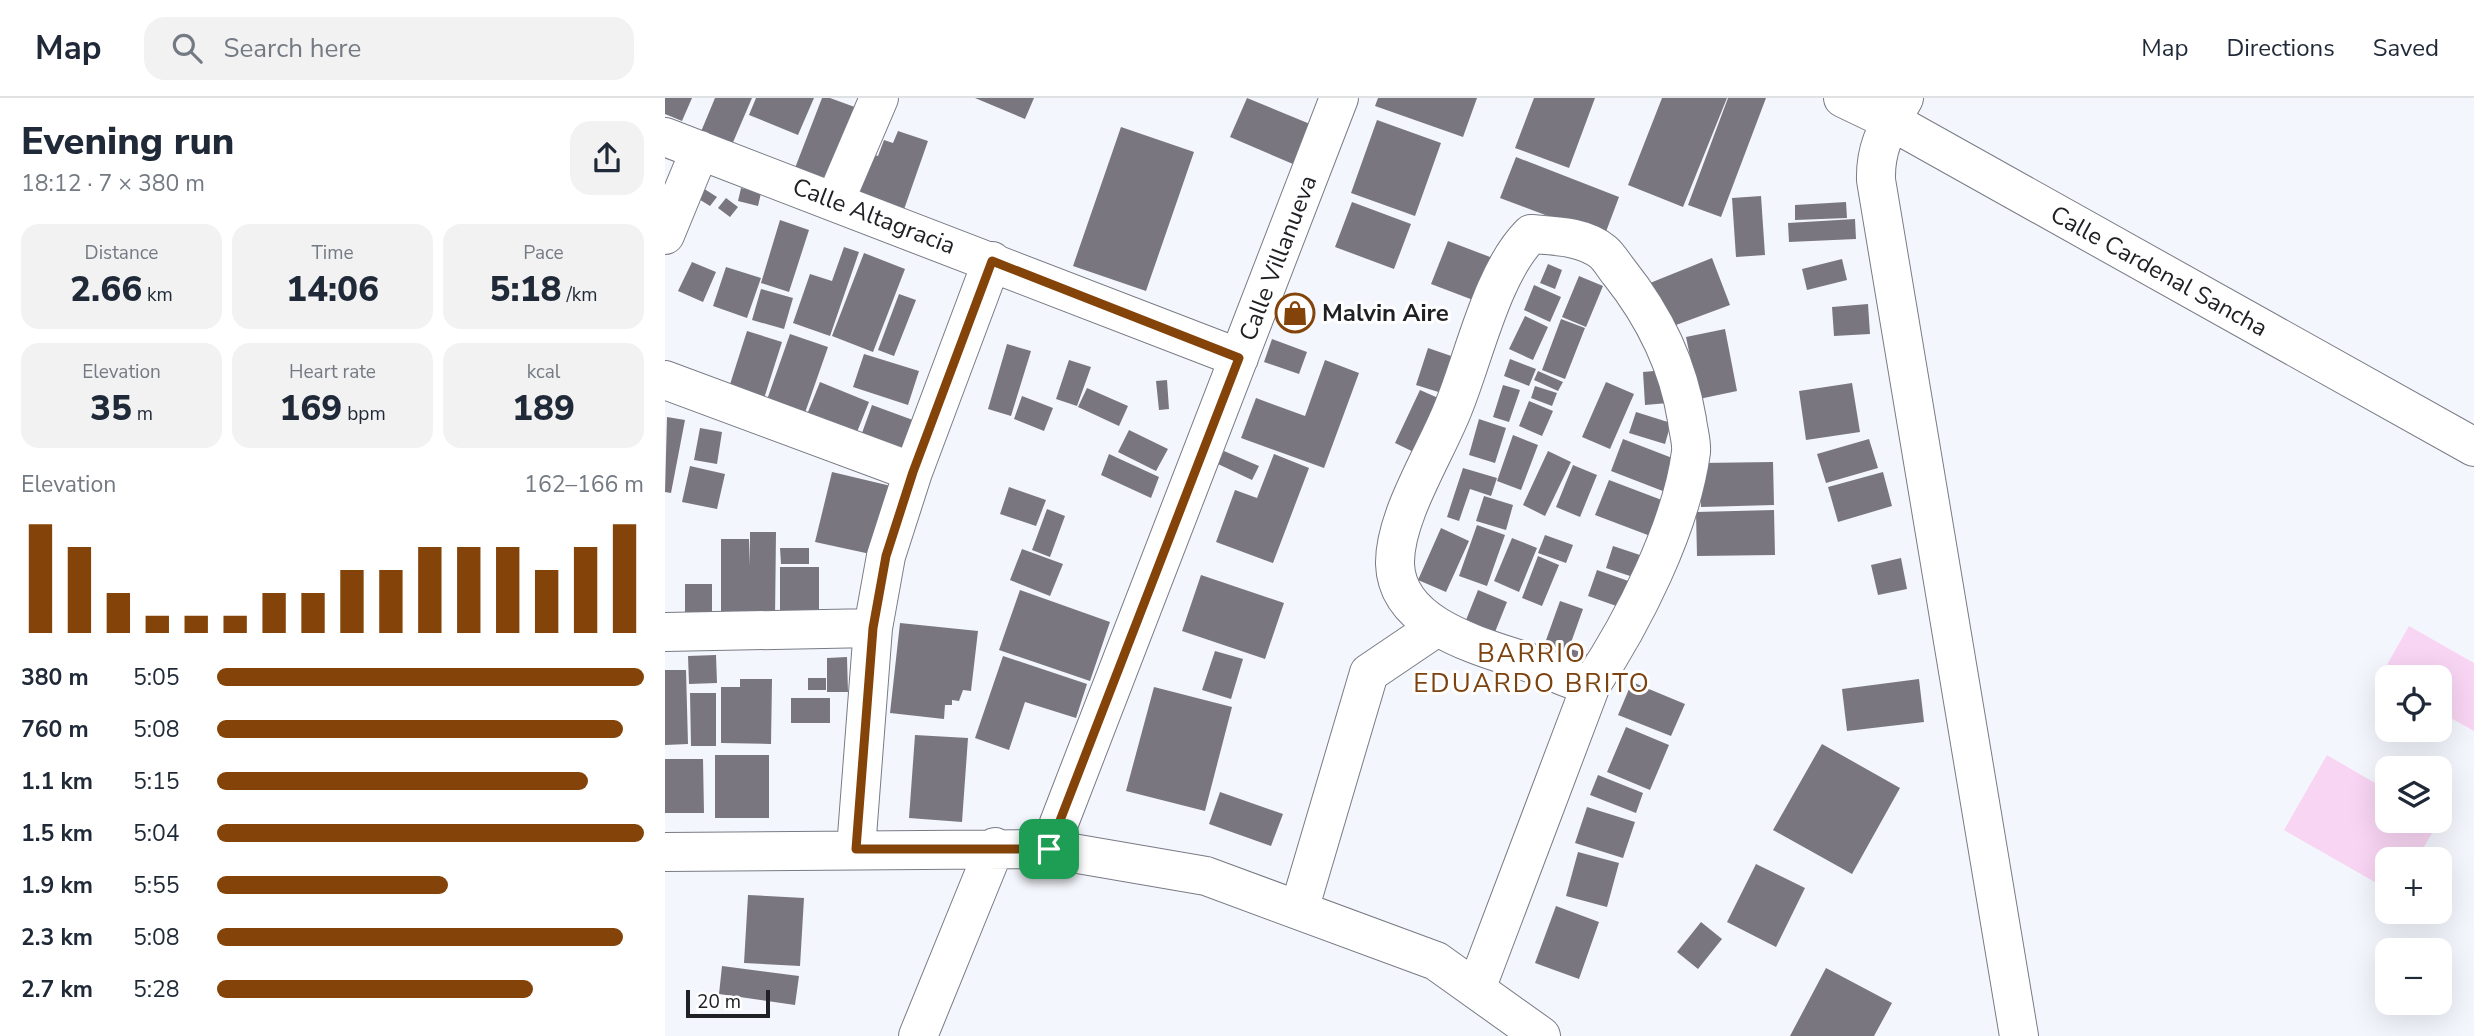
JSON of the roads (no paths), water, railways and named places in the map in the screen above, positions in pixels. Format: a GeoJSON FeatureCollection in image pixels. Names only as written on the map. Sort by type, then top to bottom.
{"type":"FeatureCollection","features":[{"type":"Feature","properties":{"kind":"street"},"geometry":{"type":"LineString","coordinates":[[835,201],[879,98]]}},
{"type":"Feature","properties":{"kind":"street","name":"Calle Villanueva"},"geometry":{"type":"LineString","coordinates":[[1049,849],[1339,98]]}},
{"type":"Feature","properties":{"kind":"street"},"geometry":{"type":"LineString","coordinates":[[1871,104],[1876,180],[2019,1036]]}},
{"type":"Feature","properties":{"kind":"street","name":"Calle Cardenal Sancha"},"geometry":{"type":"LineString","coordinates":[[1871,104],[2474,447]]}},
{"type":"Feature","properties":{"kind":"street"},"geometry":{"type":"LineString","coordinates":[[665,235],[682,143]]}},
{"type":"Feature","properties":{"kind":"street","name":"Calle Altagracia"},"geometry":{"type":"LineString","coordinates":[[682,143],[1239,358]]}},
{"type":"Feature","properties":{"kind":"street"},"geometry":{"type":"LineString","coordinates":[[1476,989],[1591,685],[1616,648],[1652,577],[1682,494],[1691,449],[1683,399],[1668,352],[1645,305],[1603,252],[1577,239],[1531,234],[1518,247],[1483,326],[1454,408],[1416,488],[1397,542],[1395,566],[1403,597],[1437,627],[1470,644],[1539,666],[1574,682],[1591,685]]}},
{"type":"Feature","properties":{"kind":"street"},"geometry":{"type":"LineString","coordinates":[[856,849],[873,628],[886,556],[913,472],[992,261]]}},
{"type":"Feature","properties":{"kind":"street"},"geometry":{"type":"LineString","coordinates":[[665,380],[913,472]]}},
{"type":"Feature","properties":{"kind":"street"},"geometry":{"type":"LineString","coordinates":[[1299,910],[1369,673],[1437,627]]}},
{"type":"Feature","properties":{"kind":"street"},"geometry":{"type":"LineString","coordinates":[[665,632],[873,628]]}},
{"type":"Feature","properties":{"kind":"street"},"geometry":{"type":"LineString","coordinates":[[918,1036],[995,847]]}},
{"type":"Feature","properties":{"kind":"street"},"geometry":{"type":"LineString","coordinates":[[665,852],[995,847],[1049,849],[1206,876],[1436,961],[1541,1036]]}},
{"type":"Feature","properties":{"kind":"place","name":"Malvin Aire"},"geometry":{"type":"Point","coordinates":[1295,313]}},
{"type":"Feature","properties":{"kind":"district","name":"BARRIO EDUARDO BRITO"},"geometry":{"type":"Point","coordinates":[1532,668]}}]}
